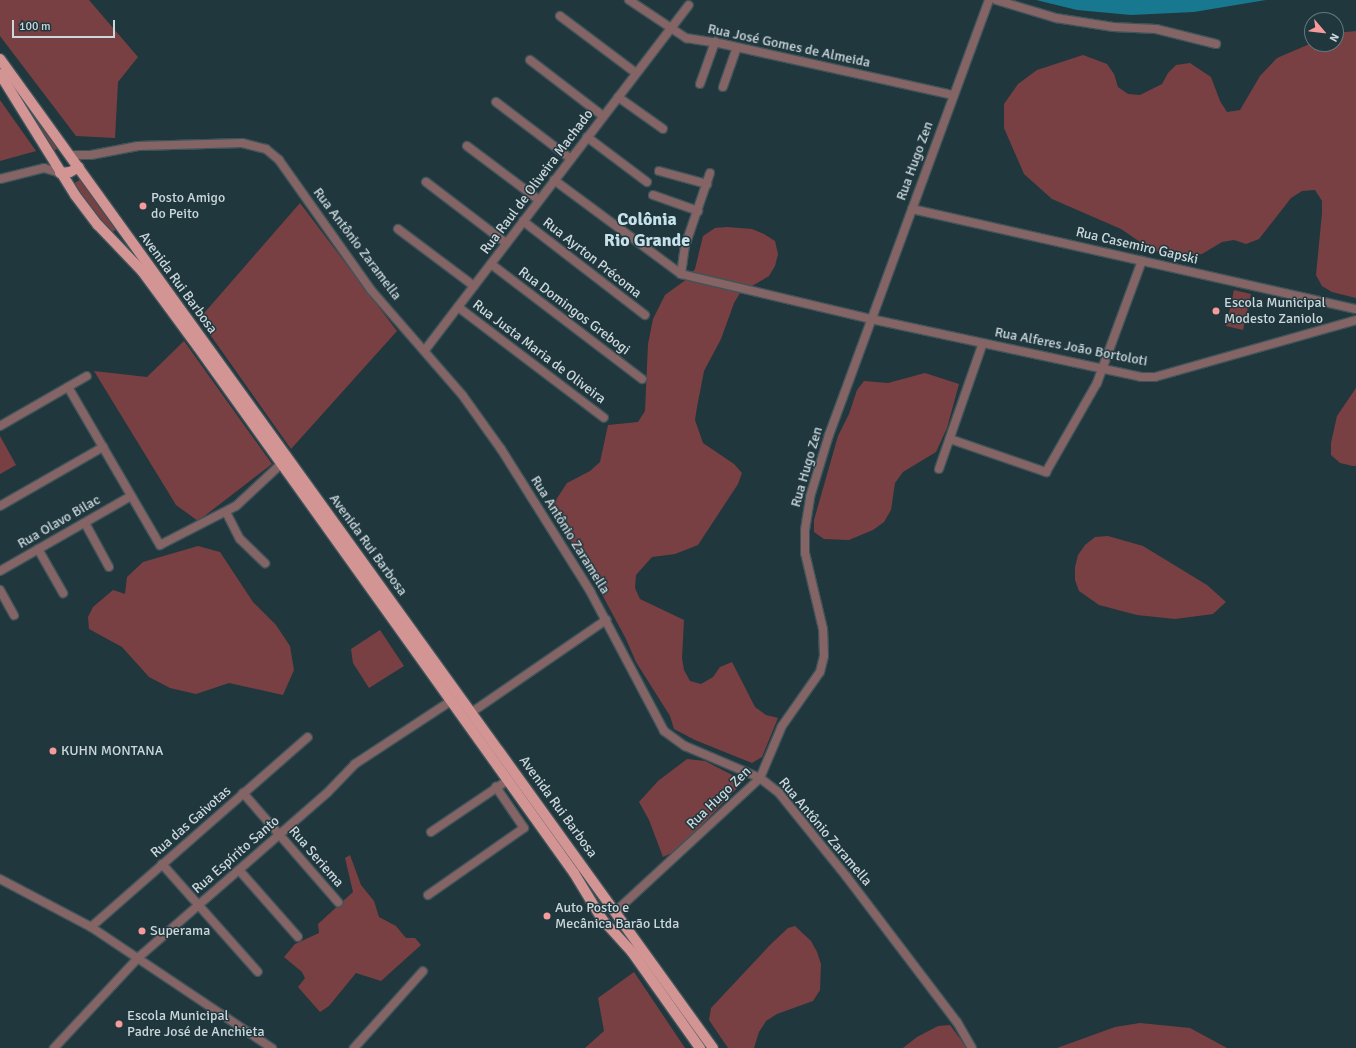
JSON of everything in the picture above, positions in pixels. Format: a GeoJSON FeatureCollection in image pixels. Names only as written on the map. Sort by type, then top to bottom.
{"type":"FeatureCollection","features":[{"type":"Feature","properties":{"kind":"main road","name":"Avenida Rui Barbosa"},"geometry":{"type":"LineString","coordinates":[[0,59],[713,1048]]}},
{"type":"Feature","properties":{"kind":"main road","name":"Avenida Rui Barbosa"},"geometry":{"type":"LineString","coordinates":[[0,74],[53,159],[60,173],[89,214],[142,271],[586,889],[604,921],[632,952],[700,1048]]}},
{"type":"Feature","properties":{"kind":"main road"},"geometry":{"type":"LineString","coordinates":[[53,159],[70,155]]}},
{"type":"Feature","properties":{"kind":"main road"},"geometry":{"type":"LineString","coordinates":[[60,173],[70,172],[79,167]]}},
{"type":"Feature","properties":{"kind":"main road"},"geometry":{"type":"LineString","coordinates":[[604,921],[611,924],[616,922],[617,913]]}},
{"type":"Feature","properties":{"kind":"street","name":"Rua José Gomes de Almeida"},"geometry":{"type":"LineString","coordinates":[[629,0],[670,29],[686,38],[715,42],[952,95]]}},
{"type":"Feature","properties":{"kind":"street","name":"Rua Hugo Zen"},"geometry":{"type":"LineString","coordinates":[[617,913],[760,778],[782,726],[822,666],[824,643],[822,618],[805,553],[806,514],[821,459],[952,95],[989,0]]}},
{"type":"Feature","properties":{"kind":"street"},"geometry":{"type":"LineString","coordinates":[[996,0],[1056,18],[1113,27],[1156,29],[1216,44]]}},
{"type":"Feature","properties":{"kind":"street","name":"Rua Raul de Oliveira Machado"},"geometry":{"type":"LineString","coordinates":[[425,350],[689,5]]}},
{"type":"Feature","properties":{"kind":"street"},"geometry":{"type":"LineString","coordinates":[[560,16],[636,73]]}},
{"type":"Feature","properties":{"kind":"street"},"geometry":{"type":"LineString","coordinates":[[700,84],[715,42]]}},
{"type":"Feature","properties":{"kind":"street"},"geometry":{"type":"LineString","coordinates":[[723,87],[736,47]]}},
{"type":"Feature","properties":{"kind":"street"},"geometry":{"type":"LineString","coordinates":[[530,60],[603,116]]}},
{"type":"Feature","properties":{"kind":"street"},"geometry":{"type":"LineString","coordinates":[[618,97],[663,129]]}},
{"type":"Feature","properties":{"kind":"street"},"geometry":{"type":"LineString","coordinates":[[496,102],[571,159]]}},
{"type":"Feature","properties":{"kind":"street"},"geometry":{"type":"LineString","coordinates":[[587,137],[647,182]]}},
{"type":"Feature","properties":{"kind":"street","name":"Rua Antônio Zaramella"},"geometry":{"type":"LineString","coordinates":[[70,155],[91,155],[128,147],[242,143],[266,149],[285,167],[371,290],[425,350],[467,402],[501,449],[606,620],[664,731],[685,746],[760,778],[779,793],[846,876],[957,1022],[972,1048]]}},
{"type":"Feature","properties":{"kind":"street"},"geometry":{"type":"LineString","coordinates":[[467,146],[539,200]]}},
{"type":"Feature","properties":{"kind":"street"},"geometry":{"type":"LineString","coordinates":[[79,167],[91,155]]}},
{"type":"Feature","properties":{"kind":"street"},"geometry":{"type":"LineString","coordinates":[[0,179],[44,168],[53,159]]}},
{"type":"Feature","properties":{"kind":"street"},"geometry":{"type":"LineString","coordinates":[[44,168],[60,173]]}},
{"type":"Feature","properties":{"kind":"street"},"geometry":{"type":"LineString","coordinates":[[659,171],[707,184]]}},
{"type":"Feature","properties":{"kind":"street"},"geometry":{"type":"LineString","coordinates":[[681,274],[683,255],[710,173]]}},
{"type":"Feature","properties":{"kind":"street"},"geometry":{"type":"LineString","coordinates":[[554,180],[681,274]]}},
{"type":"Feature","properties":{"kind":"street"},"geometry":{"type":"LineString","coordinates":[[426,182],[506,243]]}},
{"type":"Feature","properties":{"kind":"street"},"geometry":{"type":"LineString","coordinates":[[653,195],[698,211]]}},
{"type":"Feature","properties":{"kind":"street","name":"Rua Casemiro Gapski"},"geometry":{"type":"LineString","coordinates":[[912,209],[1356,309]]}},
{"type":"Feature","properties":{"kind":"street","name":"Rua Ayrton Précoma"},"geometry":{"type":"LineString","coordinates":[[523,222],[644,315]]}},
{"type":"Feature","properties":{"kind":"street"},"geometry":{"type":"LineString","coordinates":[[398,229],[474,286]]}},
{"type":"Feature","properties":{"kind":"street"},"geometry":{"type":"LineString","coordinates":[[950,439],[1046,472],[1088,401],[1103,369],[1142,261]]}},
{"type":"Feature","properties":{"kind":"street","name":"Rua Domingos Grebogi"},"geometry":{"type":"LineString","coordinates":[[491,264],[642,379]]}},
{"type":"Feature","properties":{"kind":"street","name":"Rua Alferes João Bortoloti"},"geometry":{"type":"LineString","coordinates":[[681,274],[871,319],[1141,377],[1156,376],[1356,320]]}},
{"type":"Feature","properties":{"kind":"street","name":"Rua Justa Maria de Oliveira"},"geometry":{"type":"LineString","coordinates":[[458,306],[604,418]]}},
{"type":"Feature","properties":{"kind":"street"},"geometry":{"type":"LineString","coordinates":[[939,469],[983,343]]}},
{"type":"Feature","properties":{"kind":"street"},"geometry":{"type":"LineString","coordinates":[[0,426],[87,376]]}},
{"type":"Feature","properties":{"kind":"street"},"geometry":{"type":"LineString","coordinates":[[68,387],[160,545],[226,512],[244,500],[281,464]]}},
{"type":"Feature","properties":{"kind":"street"},"geometry":{"type":"LineString","coordinates":[[0,506],[103,447]]}},
{"type":"Feature","properties":{"kind":"street","name":"Rua Olavo Bilac"},"geometry":{"type":"LineString","coordinates":[[0,571],[131,496]]}},
{"type":"Feature","properties":{"kind":"street"},"geometry":{"type":"LineString","coordinates":[[226,512],[240,539],[265,563]]}},
{"type":"Feature","properties":{"kind":"street"},"geometry":{"type":"LineString","coordinates":[[85,523],[110,568]]}},
{"type":"Feature","properties":{"kind":"street"},"geometry":{"type":"LineString","coordinates":[[38,549],[63,593]]}},
{"type":"Feature","properties":{"kind":"street"},"geometry":{"type":"LineString","coordinates":[[0,590],[14,615]]}},
{"type":"Feature","properties":{"kind":"street"},"geometry":{"type":"LineString","coordinates":[[472,712],[606,620]]}},
{"type":"Feature","properties":{"kind":"street","name":"Rua Espírito Santo"},"geometry":{"type":"LineString","coordinates":[[54,1048],[139,957],[239,870],[361,758],[451,701]]}},
{"type":"Feature","properties":{"kind":"street","name":"Rua das Gaivotas"},"geometry":{"type":"LineString","coordinates":[[91,927],[308,737]]}},
{"type":"Feature","properties":{"kind":"street"},"geometry":{"type":"LineString","coordinates":[[431,832],[508,780]]}},
{"type":"Feature","properties":{"kind":"street"},"geometry":{"type":"LineString","coordinates":[[428,895],[524,828],[496,787]]}},
{"type":"Feature","properties":{"kind":"street","name":"Rua Seriema"},"geometry":{"type":"LineString","coordinates":[[243,793],[338,902]]}},
{"type":"Feature","properties":{"kind":"street"},"geometry":{"type":"LineString","coordinates":[[162,864],[258,972]]}},
{"type":"Feature","properties":{"kind":"street"},"geometry":{"type":"LineString","coordinates":[[239,870],[298,937]]}},
{"type":"Feature","properties":{"kind":"street"},"geometry":{"type":"LineString","coordinates":[[0,879],[91,927],[139,957],[272,1048]]}},
{"type":"Feature","properties":{"kind":"street"},"geometry":{"type":"LineString","coordinates":[[354,1048],[423,971]]}},
{"type":"Feature","properties":{"kind":"shaded area"},"geometry":{"type":"Polygon","coordinates":[[[0,0],[89,0],[138,57],[118,82],[115,138],[76,136],[0,36],[0,0]]]}},
{"type":"Feature","properties":{"kind":"shaded area"},"geometry":{"type":"Polygon","coordinates":[[[1356,31],[1356,298],[1332,292],[1322,286],[1316,275],[1322,201],[1315,190],[1302,191],[1291,198],[1259,239],[1246,244],[1234,240],[1222,242],[1202,254],[1177,256],[1152,250],[1121,229],[1052,199],[1024,174],[1004,128],[1004,104],[1018,84],[1037,70],[1083,55],[1107,64],[1114,74],[1118,87],[1128,94],[1140,95],[1162,84],[1168,73],[1176,65],[1190,63],[1211,77],[1220,101],[1227,112],[1240,110],[1260,76],[1277,58],[1304,46],[1304,52],[1344,52],[1344,32],[1356,31]]]}},
{"type":"Feature","properties":{"kind":"shaded area"},"geometry":{"type":"Polygon","coordinates":[[[15,89],[60,148],[52,151],[15,89]]]}},
{"type":"Feature","properties":{"kind":"shaded area"},"geometry":{"type":"Polygon","coordinates":[[[0,100],[36,151],[0,161],[0,100]]]}},
{"type":"Feature","properties":{"kind":"shaded area"},"geometry":{"type":"Polygon","coordinates":[[[83,178],[118,228],[110,234],[73,184],[83,178]]]}},
{"type":"Feature","properties":{"kind":"shaded area"},"geometry":{"type":"Polygon","coordinates":[[[300,203],[397,331],[291,449],[199,319],[300,203]]]}},
{"type":"Feature","properties":{"kind":"shaded area"},"geometry":{"type":"Polygon","coordinates":[[[727,227],[752,229],[764,234],[775,241],[778,254],[775,266],[769,276],[740,293],[734,303],[721,339],[704,371],[697,407],[695,420],[703,443],[734,464],[742,473],[738,484],[698,545],[675,554],[652,557],[636,575],[635,588],[640,599],[684,620],[682,658],[684,670],[690,681],[701,684],[713,677],[720,667],[732,662],[755,707],[766,715],[778,718],[762,757],[752,763],[695,740],[674,729],[670,716],[636,662],[626,639],[583,559],[556,520],[552,506],[567,483],[590,471],[600,462],[608,425],[638,422],[645,411],[648,344],[653,319],[665,295],[687,279],[695,269],[703,236],[715,228],[727,227]]]}},
{"type":"Feature","properties":{"kind":"shaded area"},"geometry":{"type":"Polygon","coordinates":[[[1234,290],[1251,294],[1243,330],[1226,326],[1234,290]]]}},
{"type":"Feature","properties":{"kind":"shaded area"},"geometry":{"type":"Polygon","coordinates":[[[184,341],[272,464],[198,521],[176,505],[94,371],[147,377],[184,341]]]}},
{"type":"Feature","properties":{"kind":"shaded area"},"geometry":{"type":"Polygon","coordinates":[[[925,373],[959,384],[947,428],[936,452],[903,472],[895,483],[891,510],[884,522],[873,530],[849,540],[824,539],[814,532],[814,520],[838,436],[849,414],[857,390],[864,381],[888,383],[925,373]]]}},
{"type":"Feature","properties":{"kind":"shaded area"},"geometry":{"type":"Polygon","coordinates":[[[1356,388],[1356,466],[1353,466],[1340,463],[1331,455],[1331,443],[1337,416],[1356,388]]]}},
{"type":"Feature","properties":{"kind":"shaded area"},"geometry":{"type":"Polygon","coordinates":[[[0,436],[16,465],[0,474],[0,436]]]}},
{"type":"Feature","properties":{"kind":"shaded area"},"geometry":{"type":"Polygon","coordinates":[[[1108,536],[1143,546],[1207,585],[1226,602],[1213,614],[1175,619],[1137,615],[1099,605],[1079,591],[1075,580],[1075,567],[1078,555],[1085,545],[1095,537],[1108,536]]]}},
{"type":"Feature","properties":{"kind":"shaded area"},"geometry":{"type":"Polygon","coordinates":[[[198,546],[220,552],[253,602],[276,625],[290,646],[294,670],[283,695],[229,683],[196,694],[170,688],[149,677],[122,647],[89,629],[88,617],[93,607],[113,590],[125,594],[127,577],[143,562],[198,546]]]}},
{"type":"Feature","properties":{"kind":"shaded area"},"geometry":{"type":"Polygon","coordinates":[[[380,630],[404,666],[369,688],[353,663],[351,649],[380,630]]]}},
{"type":"Feature","properties":{"kind":"shaded area"},"geometry":{"type":"Polygon","coordinates":[[[687,759],[705,761],[744,781],[678,850],[663,857],[649,820],[639,802],[658,781],[687,759]]]}},
{"type":"Feature","properties":{"kind":"shaded area"},"geometry":{"type":"Polygon","coordinates":[[[350,855],[361,885],[374,901],[379,917],[396,926],[406,938],[415,938],[421,945],[381,981],[356,973],[329,1006],[320,1012],[298,987],[305,978],[302,972],[284,957],[295,944],[319,933],[318,924],[353,892],[345,858],[350,855]]]}},
{"type":"Feature","properties":{"kind":"shaded area"},"geometry":{"type":"Polygon","coordinates":[[[795,926],[811,941],[817,952],[821,964],[820,990],[813,1001],[777,1014],[766,1021],[759,1032],[754,1048],[728,1048],[709,1020],[711,1008],[770,945],[788,928],[795,926]]]}},
{"type":"Feature","properties":{"kind":"shaded area"},"geometry":{"type":"Polygon","coordinates":[[[634,972],[685,1048],[585,1048],[604,1031],[598,998],[634,972]]]}},
{"type":"Feature","properties":{"kind":"shaded area"},"geometry":{"type":"Polygon","coordinates":[[[1140,1023],[1190,1028],[1227,1048],[1057,1048],[1115,1027],[1140,1023]]]}},
{"type":"Feature","properties":{"kind":"shaded area"},"geometry":{"type":"Polygon","coordinates":[[[950,1025],[967,1048],[903,1048],[917,1037],[938,1026],[950,1025]]]}},
{"type":"Feature","properties":{"kind":"water"},"geometry":{"type":"Polygon","coordinates":[[[1036,0],[1266,0],[1194,12],[1131,15],[1077,10],[1036,0]]]}},
{"type":"Feature","properties":{"kind":"place","name":"Posto Amigo do Peito"},"geometry":{"type":"Point","coordinates":[143,206]}},
{"type":"Feature","properties":{"kind":"place","name":"Escola Municipal Modesto Zaniolo"},"geometry":{"type":"Point","coordinates":[1216,311]}},
{"type":"Feature","properties":{"kind":"place","name":"KUHN MONTANA"},"geometry":{"type":"Point","coordinates":[53,751]}},
{"type":"Feature","properties":{"kind":"place","name":"Auto Posto e Mecânica Barão Ltda"},"geometry":{"type":"Point","coordinates":[547,916]}},
{"type":"Feature","properties":{"kind":"place","name":"Superama"},"geometry":{"type":"Point","coordinates":[142,931]}},
{"type":"Feature","properties":{"kind":"place","name":"Escola Municipal Padre José de Anchieta"},"geometry":{"type":"Point","coordinates":[119,1024]}},
{"type":"Feature","properties":{"kind":"district","name":"Colônia Rio Grande"},"geometry":{"type":"Point","coordinates":[647,230]}}]}
